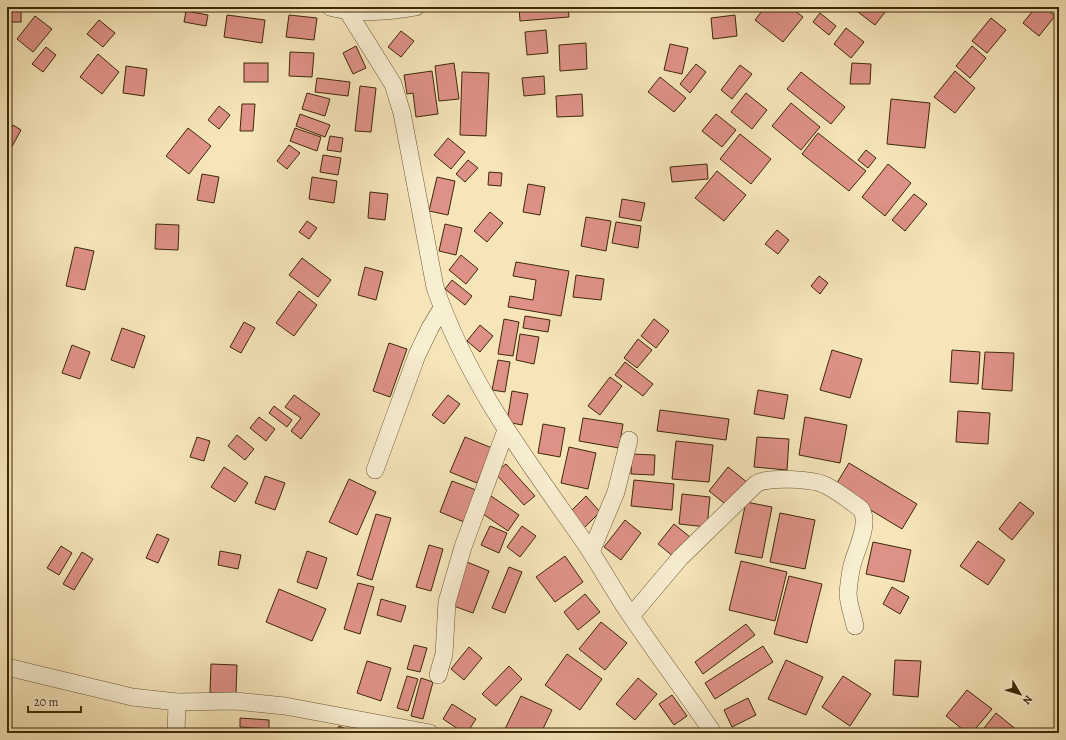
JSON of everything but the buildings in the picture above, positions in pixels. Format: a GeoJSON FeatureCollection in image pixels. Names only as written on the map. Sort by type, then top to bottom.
{"type":"FeatureCollection","features":[{"type":"Feature","properties":{"kind":"street"},"geometry":{"type":"LineString","coordinates":[[330,7],[348,12],[398,10],[416,7]]}},
{"type":"Feature","properties":{"kind":"street"},"geometry":{"type":"LineString","coordinates":[[348,12],[393,84],[402,113],[435,287],[442,308],[475,380],[506,430],[591,552],[631,616],[713,733]]}},
{"type":"Feature","properties":{"kind":"street"},"geometry":{"type":"LineString","coordinates":[[375,470],[417,355],[430,328],[442,308]]}},
{"type":"Feature","properties":{"kind":"street"},"geometry":{"type":"LineString","coordinates":[[438,675],[444,654],[447,602],[463,546],[506,430]]}},
{"type":"Feature","properties":{"kind":"street"},"geometry":{"type":"LineString","coordinates":[[591,552],[616,492],[629,440]]}},
{"type":"Feature","properties":{"kind":"street"},"geometry":{"type":"LineString","coordinates":[[631,616],[680,558],[756,484],[764,480],[782,480],[818,482],[826,485],[861,509],[864,513],[860,544],[853,563],[848,594],[855,626]]}},
{"type":"Feature","properties":{"kind":"street"},"geometry":{"type":"LineString","coordinates":[[7,667],[132,697],[177,702],[234,701],[286,706],[430,733]]}},
{"type":"Feature","properties":{"kind":"street"},"geometry":{"type":"LineString","coordinates":[[176,733],[177,702]]}}]}
